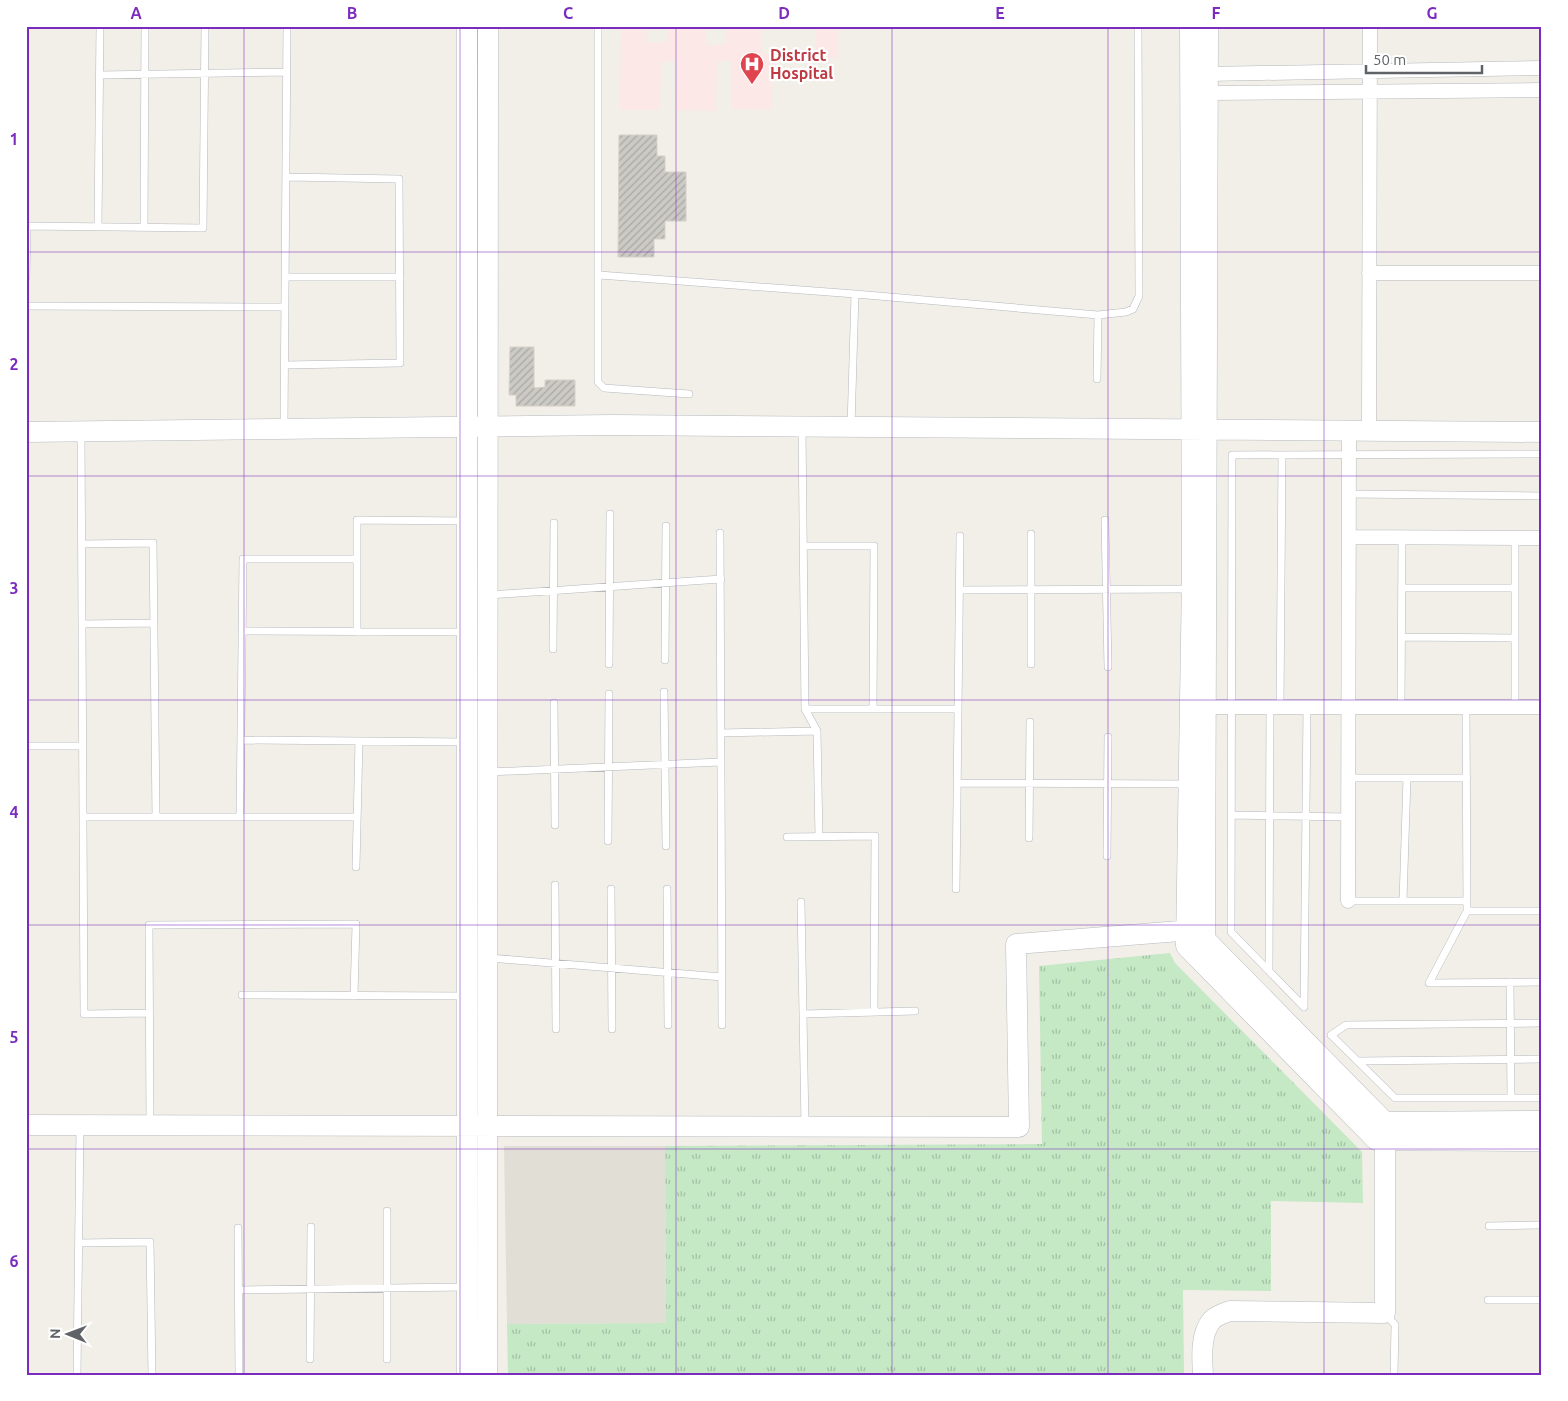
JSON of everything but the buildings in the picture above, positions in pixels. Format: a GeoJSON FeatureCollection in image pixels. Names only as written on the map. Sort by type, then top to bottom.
{"type":"FeatureCollection","features":[{"type":"Feature","properties":{"kind":"street"},"geometry":{"type":"LineString","coordinates":[[467,26],[467,1375]]}},
{"type":"Feature","properties":{"kind":"street"},"geometry":{"type":"LineString","coordinates":[[487,1375],[488,26]]}},
{"type":"Feature","properties":{"kind":"street"},"geometry":{"type":"LineString","coordinates":[[1190,26],[1202,83]]}},
{"type":"Feature","properties":{"kind":"street"},"geometry":{"type":"LineString","coordinates":[[1208,26],[1202,83],[1199,430],[1206,707],[1196,930],[1186,946],[1376,1140],[1385,1131],[1542,1122]]}},
{"type":"Feature","properties":{"kind":"street"},"geometry":{"type":"LineString","coordinates":[[1348,901],[1349,455],[1359,431],[1369,273],[1370,26]]}},
{"type":"Feature","properties":{"kind":"street"},"geometry":{"type":"LineString","coordinates":[[1202,83],[1370,71],[1542,68]]}},
{"type":"Feature","properties":{"kind":"street"},"geometry":{"type":"LineString","coordinates":[[1202,83],[1370,92],[1542,90]]}},
{"type":"Feature","properties":{"kind":"street"},"geometry":{"type":"LineString","coordinates":[[1369,273],[1542,273]]}},
{"type":"Feature","properties":{"kind":"street"},"geometry":{"type":"LineString","coordinates":[[26,432],[621,425],[1542,432]]}},
{"type":"Feature","properties":{"kind":"street"},"geometry":{"type":"LineString","coordinates":[[1196,930],[1189,784],[1192,589],[1199,430]]}},
{"type":"Feature","properties":{"kind":"street"},"geometry":{"type":"LineString","coordinates":[[1349,537],[1542,538]]}},
{"type":"Feature","properties":{"kind":"street"},"geometry":{"type":"LineString","coordinates":[[1206,707],[1542,707]]}},
{"type":"Feature","properties":{"kind":"street"},"geometry":{"type":"LineString","coordinates":[[26,1126],[1018,1126],[1016,944],[1196,930]]}},
{"type":"Feature","properties":{"kind":"street"},"geometry":{"type":"LineString","coordinates":[[1385,1131],[1542,1141]]}},
{"type":"Feature","properties":{"kind":"street"},"geometry":{"type":"LineString","coordinates":[[1203,1375],[1202,1352],[1206,1331],[1213,1319],[1230,1311],[1385,1313],[1385,1131]]}},
{"type":"Feature","properties":{"kind":"lane"},"geometry":{"type":"LineString","coordinates":[[98,227],[100,26]]}},
{"type":"Feature","properties":{"kind":"lane"},"geometry":{"type":"LineString","coordinates":[[144,227],[145,26]]}},
{"type":"Feature","properties":{"kind":"lane"},"geometry":{"type":"LineString","coordinates":[[26,277],[27,226],[203,228],[205,26]]}},
{"type":"Feature","properties":{"kind":"lane"},"geometry":{"type":"LineString","coordinates":[[284,429],[287,26]]}},
{"type":"Feature","properties":{"kind":"lane"},"geometry":{"type":"LineString","coordinates":[[598,26],[599,275],[597,378],[600,386],[604,388],[689,394]]}},
{"type":"Feature","properties":{"kind":"lane"},"geometry":{"type":"LineString","coordinates":[[599,275],[854,294],[1098,316],[1126,312],[1133,309],[1139,296],[1138,26]]}},
{"type":"Feature","properties":{"kind":"lane"},"geometry":{"type":"LineString","coordinates":[[100,75],[287,72]]}},
{"type":"Feature","properties":{"kind":"lane"},"geometry":{"type":"LineString","coordinates":[[285,364],[400,363],[399,179],[286,177]]}},
{"type":"Feature","properties":{"kind":"lane"},"geometry":{"type":"LineString","coordinates":[[285,277],[400,277]]}},
{"type":"Feature","properties":{"kind":"lane"},"geometry":{"type":"LineString","coordinates":[[851,427],[854,294]]}},
{"type":"Feature","properties":{"kind":"lane"},"geometry":{"type":"LineString","coordinates":[[26,306],[285,306]]}},
{"type":"Feature","properties":{"kind":"lane"},"geometry":{"type":"LineString","coordinates":[[1098,316],[1098,379]]}},
{"type":"Feature","properties":{"kind":"lane"},"geometry":{"type":"LineString","coordinates":[[802,426],[805,709],[817,732],[819,837]]}},
{"type":"Feature","properties":{"kind":"lane"},"geometry":{"type":"LineString","coordinates":[[81,432],[84,1014],[149,1013]]}},
{"type":"Feature","properties":{"kind":"lane"},"geometry":{"type":"LineString","coordinates":[[1307,707],[1304,1007],[1230,932],[1232,455],[1542,454]]}},
{"type":"Feature","properties":{"kind":"lane"},"geometry":{"type":"LineString","coordinates":[[1269,971],[1270,816],[1282,455]]}},
{"type":"Feature","properties":{"kind":"lane"},"geometry":{"type":"LineString","coordinates":[[1349,494],[1542,496]]}},
{"type":"Feature","properties":{"kind":"lane"},"geometry":{"type":"LineString","coordinates":[[609,664],[610,514]]}},
{"type":"Feature","properties":{"kind":"lane"},"geometry":{"type":"LineString","coordinates":[[357,632],[357,520],[467,521]]}},
{"type":"Feature","properties":{"kind":"lane"},"geometry":{"type":"LineString","coordinates":[[1105,520],[1108,667]]}},
{"type":"Feature","properties":{"kind":"lane"},"geometry":{"type":"LineString","coordinates":[[553,649],[554,523]]}},
{"type":"Feature","properties":{"kind":"lane"},"geometry":{"type":"LineString","coordinates":[[665,660],[666,526]]}},
{"type":"Feature","properties":{"kind":"lane"},"geometry":{"type":"LineString","coordinates":[[720,533],[722,1025]]}},
{"type":"Feature","properties":{"kind":"lane"},"geometry":{"type":"LineString","coordinates":[[1031,534],[1031,664]]}},
{"type":"Feature","properties":{"kind":"lane"},"geometry":{"type":"LineString","coordinates":[[956,889],[960,536]]}},
{"type":"Feature","properties":{"kind":"lane"},"geometry":{"type":"LineString","coordinates":[[1401,707],[1402,538]]}},
{"type":"Feature","properties":{"kind":"lane"},"geometry":{"type":"LineString","coordinates":[[1515,538],[1515,707]]}},
{"type":"Feature","properties":{"kind":"lane"},"geometry":{"type":"LineString","coordinates":[[82,544],[153,543],[156,817]]}},
{"type":"Feature","properties":{"kind":"lane"},"geometry":{"type":"LineString","coordinates":[[803,546],[874,546],[873,709]]}},
{"type":"Feature","properties":{"kind":"lane"},"geometry":{"type":"LineString","coordinates":[[240,817],[243,559],[357,559]]}},
{"type":"Feature","properties":{"kind":"lane"},"geometry":{"type":"LineString","coordinates":[[488,595],[721,579]]}},
{"type":"Feature","properties":{"kind":"lane"},"geometry":{"type":"LineString","coordinates":[[1402,588],[1515,588]]}},
{"type":"Feature","properties":{"kind":"lane"},"geometry":{"type":"LineString","coordinates":[[960,590],[1192,589]]}},
{"type":"Feature","properties":{"kind":"lane"},"geometry":{"type":"LineString","coordinates":[[82,624],[154,623]]}},
{"type":"Feature","properties":{"kind":"lane"},"geometry":{"type":"LineString","coordinates":[[242,631],[467,632]]}},
{"type":"Feature","properties":{"kind":"lane"},"geometry":{"type":"LineString","coordinates":[[1402,637],[1515,638]]}},
{"type":"Feature","properties":{"kind":"lane"},"geometry":{"type":"LineString","coordinates":[[664,692],[666,846]]}},
{"type":"Feature","properties":{"kind":"lane"},"geometry":{"type":"LineString","coordinates":[[608,841],[609,694]]}},
{"type":"Feature","properties":{"kind":"lane"},"geometry":{"type":"LineString","coordinates":[[554,703],[555,825]]}},
{"type":"Feature","properties":{"kind":"lane"},"geometry":{"type":"LineString","coordinates":[[1466,707],[1467,911],[1429,983],[1542,982]]}},
{"type":"Feature","properties":{"kind":"lane"},"geometry":{"type":"LineString","coordinates":[[805,709],[958,709]]}},
{"type":"Feature","properties":{"kind":"lane"},"geometry":{"type":"LineString","coordinates":[[1030,722],[1030,838]]}},
{"type":"Feature","properties":{"kind":"lane"},"geometry":{"type":"LineString","coordinates":[[721,733],[817,732]]}},
{"type":"Feature","properties":{"kind":"lane"},"geometry":{"type":"LineString","coordinates":[[1107,856],[1108,737]]}},
{"type":"Feature","properties":{"kind":"lane"},"geometry":{"type":"LineString","coordinates":[[241,740],[467,742]]}},
{"type":"Feature","properties":{"kind":"lane"},"geometry":{"type":"LineString","coordinates":[[356,867],[359,741]]}},
{"type":"Feature","properties":{"kind":"lane"},"geometry":{"type":"LineString","coordinates":[[26,746],[82,746]]}},
{"type":"Feature","properties":{"kind":"lane"},"geometry":{"type":"LineString","coordinates":[[487,772],[721,762]]}},
{"type":"Feature","properties":{"kind":"lane"},"geometry":{"type":"LineString","coordinates":[[1348,778],[1466,778]]}},
{"type":"Feature","properties":{"kind":"lane"},"geometry":{"type":"LineString","coordinates":[[1403,901],[1406,778]]}},
{"type":"Feature","properties":{"kind":"lane"},"geometry":{"type":"LineString","coordinates":[[957,784],[1189,784]]}},
{"type":"Feature","properties":{"kind":"lane"},"geometry":{"type":"LineString","coordinates":[[1231,815],[1348,817]]}},
{"type":"Feature","properties":{"kind":"lane"},"geometry":{"type":"LineString","coordinates":[[83,817],[357,817]]}},
{"type":"Feature","properties":{"kind":"lane"},"geometry":{"type":"LineString","coordinates":[[787,837],[875,836],[874,1012]]}},
{"type":"Feature","properties":{"kind":"lane"},"geometry":{"type":"LineString","coordinates":[[555,886],[556,1029]]}},
{"type":"Feature","properties":{"kind":"lane"},"geometry":{"type":"LineString","coordinates":[[611,889],[612,1029]]}},
{"type":"Feature","properties":{"kind":"lane"},"geometry":{"type":"LineString","coordinates":[[667,889],[668,1025]]}},
{"type":"Feature","properties":{"kind":"lane"},"geometry":{"type":"LineString","coordinates":[[1348,901],[1467,901]]}},
{"type":"Feature","properties":{"kind":"lane"},"geometry":{"type":"LineString","coordinates":[[801,902],[805,1126]]}},
{"type":"Feature","properties":{"kind":"lane"},"geometry":{"type":"LineString","coordinates":[[1467,911],[1542,911]]}},
{"type":"Feature","properties":{"kind":"lane"},"geometry":{"type":"LineString","coordinates":[[150,1126],[149,925],[356,924],[354,996]]}},
{"type":"Feature","properties":{"kind":"lane"},"geometry":{"type":"LineString","coordinates":[[487,958],[722,978]]}},
{"type":"Feature","properties":{"kind":"lane"},"geometry":{"type":"LineString","coordinates":[[1510,982],[1511,1098]]}},
{"type":"Feature","properties":{"kind":"lane"},"geometry":{"type":"LineString","coordinates":[[242,995],[466,996]]}},
{"type":"Feature","properties":{"kind":"lane"},"geometry":{"type":"LineString","coordinates":[[803,1014],[916,1011]]}},
{"type":"Feature","properties":{"kind":"lane"},"geometry":{"type":"LineString","coordinates":[[1542,1023],[1346,1025],[1332,1035],[1395,1098],[1542,1098]]}},
{"type":"Feature","properties":{"kind":"lane"},"geometry":{"type":"LineString","coordinates":[[1358,1061],[1542,1059]]}},
{"type":"Feature","properties":{"kind":"lane"},"geometry":{"type":"LineString","coordinates":[[77,1375],[80,1126]]}},
{"type":"Feature","properties":{"kind":"lane"},"geometry":{"type":"LineString","coordinates":[[387,1211],[387,1359]]}},
{"type":"Feature","properties":{"kind":"lane"},"geometry":{"type":"LineString","coordinates":[[1489,1226],[1542,1225]]}},
{"type":"Feature","properties":{"kind":"lane"},"geometry":{"type":"LineString","coordinates":[[310,1359],[311,1227]]}},
{"type":"Feature","properties":{"kind":"lane"},"geometry":{"type":"LineString","coordinates":[[238,1228],[239,1375]]}},
{"type":"Feature","properties":{"kind":"lane"},"geometry":{"type":"LineString","coordinates":[[79,1243],[150,1242],[152,1375]]}},
{"type":"Feature","properties":{"kind":"lane"},"geometry":{"type":"LineString","coordinates":[[239,1290],[467,1287]]}},
{"type":"Feature","properties":{"kind":"lane"},"geometry":{"type":"LineString","coordinates":[[1488,1300],[1542,1300]]}},
{"type":"Feature","properties":{"kind":"lane"},"geometry":{"type":"LineString","coordinates":[[1385,1313],[1395,1325],[1394,1375]]}},
{"type":"Feature","properties":{"kind":"shaded area","name":"District Hospital"},"geometry":{"type":"Polygon","coordinates":[[[621,26],[646,26],[647,43],[667,42],[667,26],[706,26],[706,45],[726,45],[727,26],[761,26],[761,53],[773,54],[772,110],[732,109],[732,61],[717,61],[716,111],[676,110],[677,61],[661,61],[660,110],[620,110],[621,26]]]}},
{"type":"Feature","properties":{"kind":"shaded area","name":"District Hospital"},"geometry":{"type":"Polygon","coordinates":[[[816,26],[837,26],[837,59],[815,58],[816,26]]]}},
{"type":"Feature","properties":{"kind":"shaded area"},"geometry":{"type":"Polygon","coordinates":[[[504,1146],[665,1146],[666,1323],[507,1324],[504,1146]]]}},
{"type":"Feature","properties":{"kind":"green space"},"geometry":{"type":"Polygon","coordinates":[[[1170,953],[1175,963],[1362,1152],[1363,1203],[1271,1201],[1271,1291],[1183,1290],[1184,1375],[508,1375],[507,1324],[666,1323],[665,1146],[1042,1144],[1039,966],[1170,953]]]}},
{"type":"Feature","properties":{"kind":"place","name":"District Hospital"},"geometry":{"type":"Point","coordinates":[752,85]}}]}
